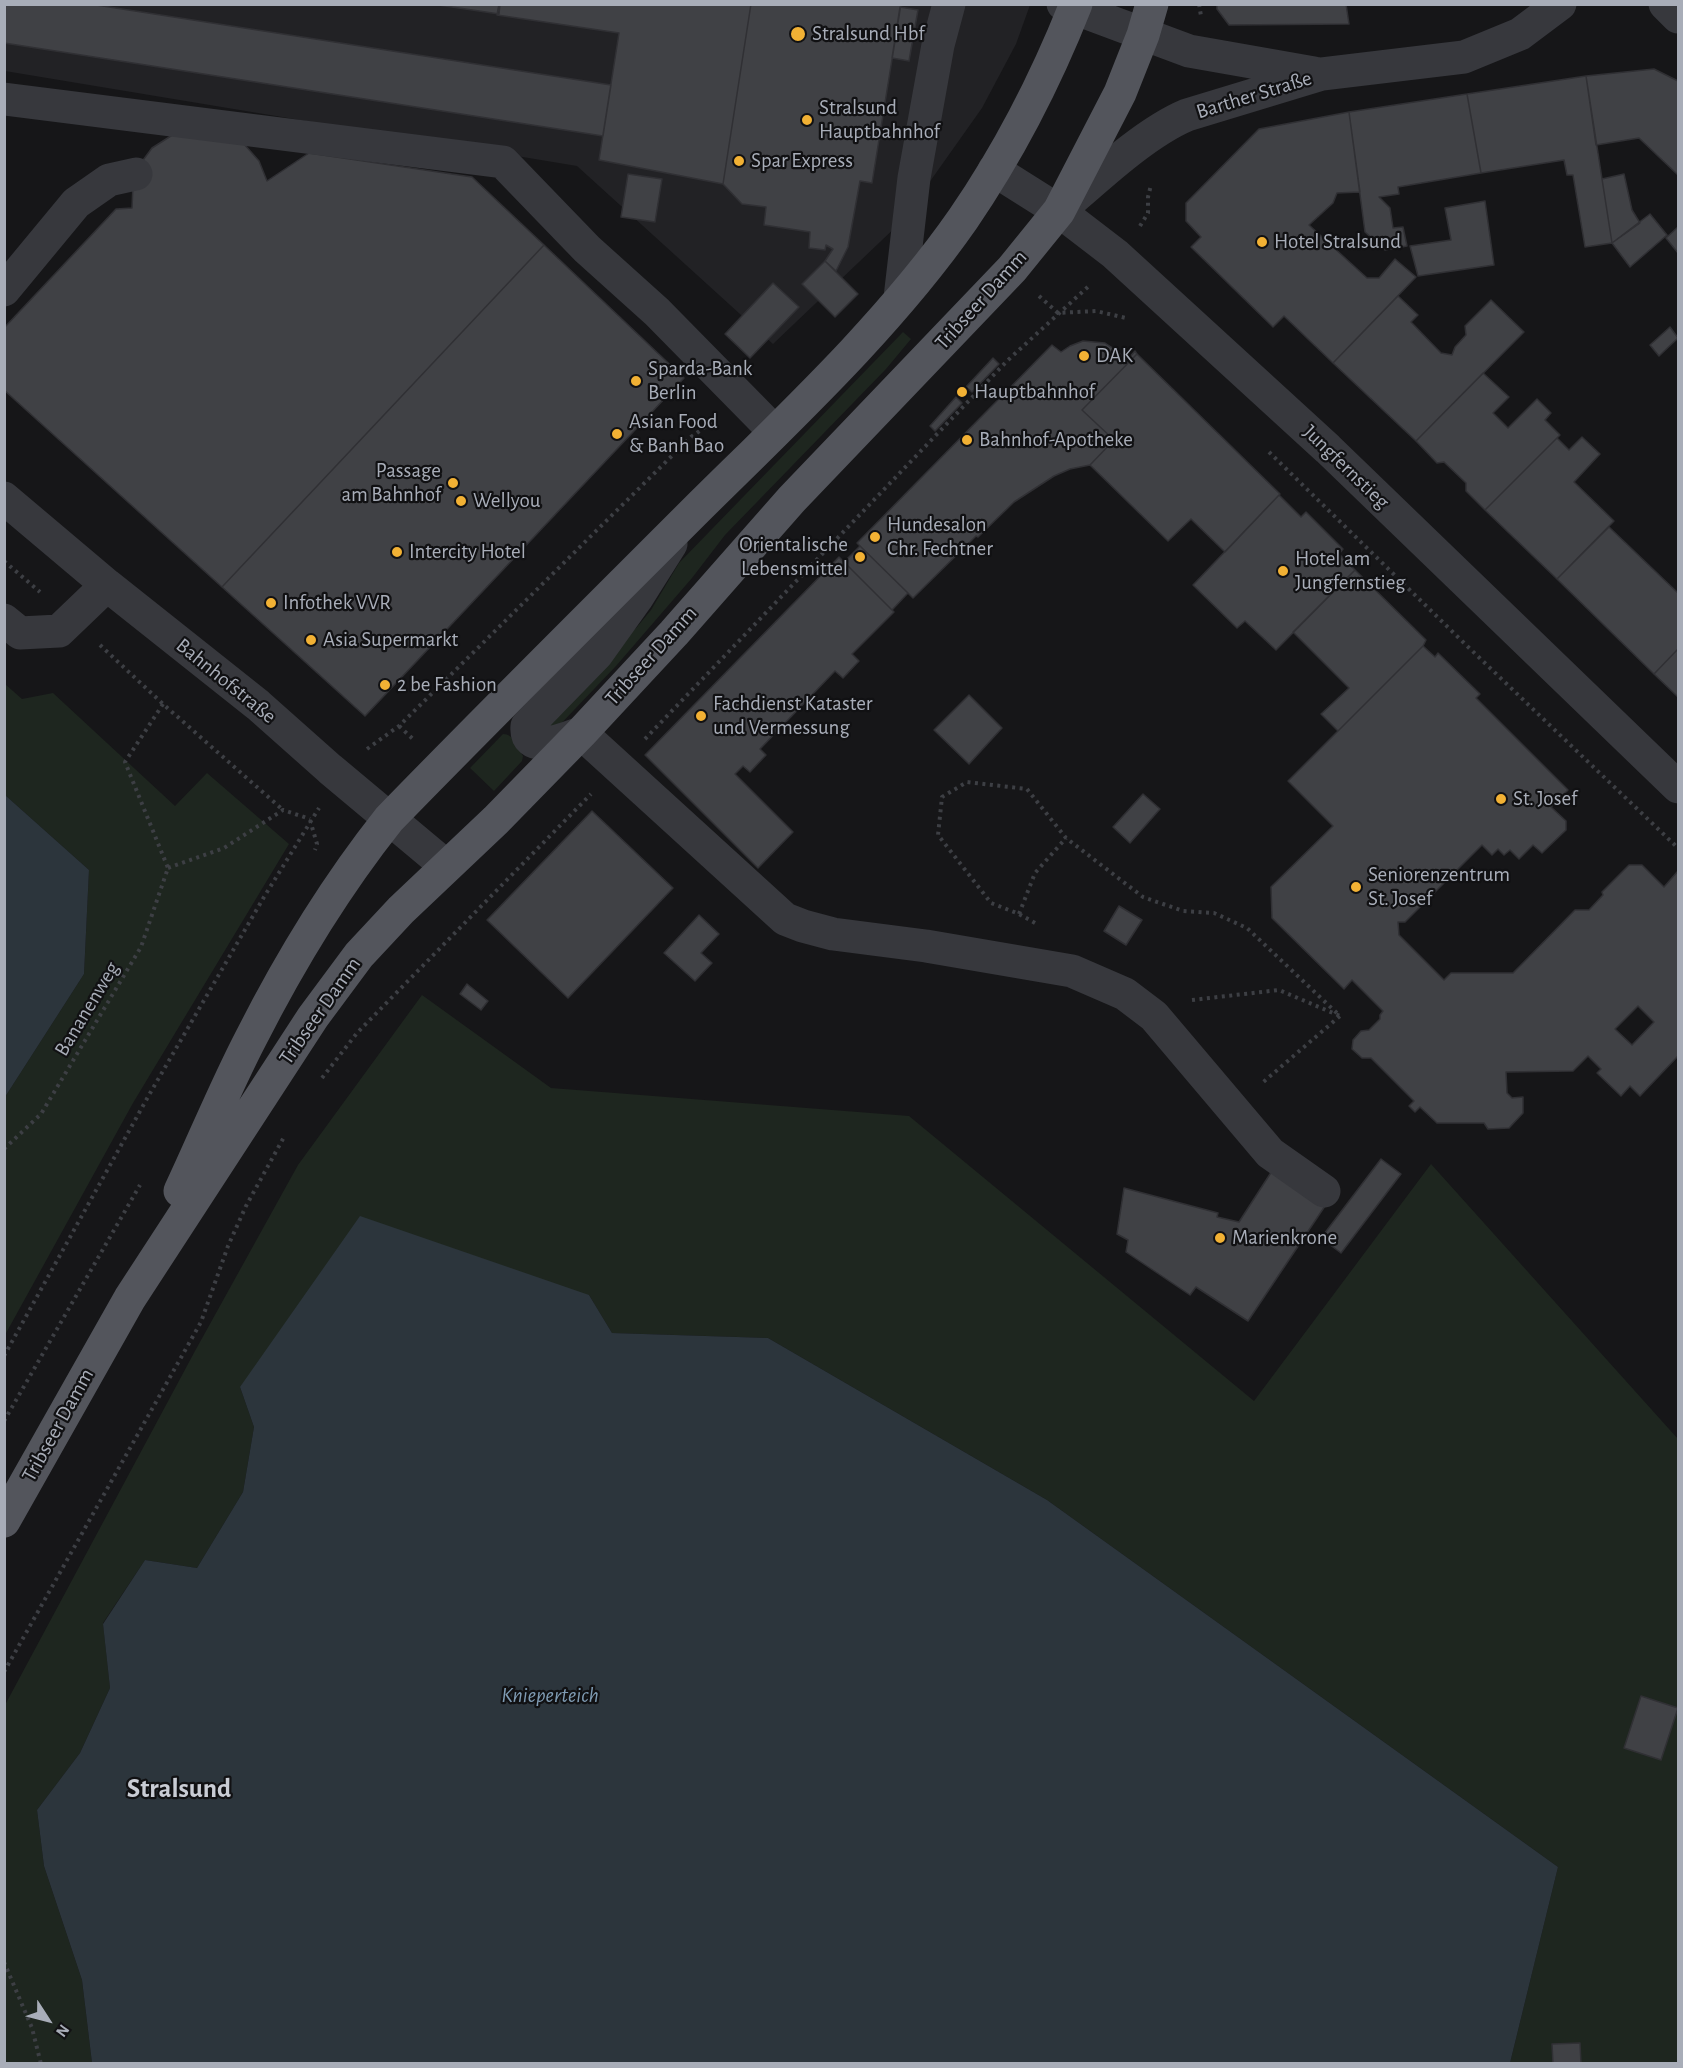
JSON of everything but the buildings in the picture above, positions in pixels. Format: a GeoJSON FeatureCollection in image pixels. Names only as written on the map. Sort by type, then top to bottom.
{"type":"FeatureCollection","features":[{"type":"Feature","properties":{"kind":"main road","name":"Tribseer Damm"},"geometry":{"type":"LineString","coordinates":[[130,1298],[251,1038],[322,911],[358,858],[389,819],[775,432],[900,298],[962,220],[994,170],[1033,102],[1071,6]]}},
{"type":"Feature","properties":{"kind":"main road","name":"Tribseer Damm"},"geometry":{"type":"LineString","coordinates":[[4,1521],[130,1298],[313,1017],[359,955],[581,733],[674,633],[792,499],[1012,269],[1059,211],[1120,93],[1148,20]]}},
{"type":"Feature","properties":{"kind":"street"},"geometry":{"type":"LineString","coordinates":[[900,298],[914,178],[938,45],[949,4]]}},
{"type":"Feature","properties":{"kind":"street"},"geometry":{"type":"LineString","coordinates":[[1322,74],[1464,57],[1520,34],[1560,4]]}},
{"type":"Feature","properties":{"kind":"street"},"geometry":{"type":"LineString","coordinates":[[1665,4],[1678,17]]}},
{"type":"Feature","properties":{"kind":"street","name":"Barther Straße"},"geometry":{"type":"LineString","coordinates":[[1071,6],[1148,20],[1189,51],[1322,74]]}},
{"type":"Feature","properties":{"kind":"street","name":"Barther Straße"},"geometry":{"type":"LineString","coordinates":[[1059,211],[1116,163],[1171,122],[1187,115],[1322,74]]}},
{"type":"Feature","properties":{"kind":"street"},"geometry":{"type":"LineString","coordinates":[[4,99],[503,162],[587,249],[657,312],[775,432]]}},
{"type":"Feature","properties":{"kind":"street","name":"Jungfernstieg"},"geometry":{"type":"LineString","coordinates":[[994,170],[1059,211],[1116,254],[1328,448],[1678,787]]}},
{"type":"Feature","properties":{"kind":"street"},"geometry":{"type":"LineString","coordinates":[[4,290],[76,203],[109,180],[136,174]]}},
{"type":"Feature","properties":{"kind":"street","name":"Bahnhofstraße"},"geometry":{"type":"LineString","coordinates":[[4,498],[107,585],[258,705],[446,866]]}},
{"type":"Feature","properties":{"kind":"street"},"geometry":{"type":"LineString","coordinates":[[685,522],[637,598],[597,654],[528,726],[527,731],[530,737],[535,742],[549,744],[581,733],[785,919],[833,934],[926,946],[1072,971],[1125,994],[1154,1016],[1270,1153],[1324,1191]]}},
{"type":"Feature","properties":{"kind":"street"},"geometry":{"type":"LineString","coordinates":[[4,620],[20,633],[59,631],[107,585]]}},
{"type":"Feature","properties":{"kind":"path"},"geometry":{"type":"LineString","coordinates":[[318,1084],[357,1034],[618,767],[1008,361],[1058,313],[1096,311],[1127,318],[1135,324]]}},
{"type":"Feature","properties":{"kind":"path"},"geometry":{"type":"LineString","coordinates":[[4,1356],[149,1095],[310,819],[341,777],[368,748],[399,726],[691,437],[743,400]]}},
{"type":"Feature","properties":{"kind":"path"},"geometry":{"type":"LineString","coordinates":[[1263,445],[1465,644],[1678,848]]}},
{"type":"Feature","properties":{"kind":"path"},"geometry":{"type":"LineString","coordinates":[[4,561],[283,810],[310,819]]}},
{"type":"Feature","properties":{"kind":"path"},"geometry":{"type":"LineString","coordinates":[[163,704],[125,762],[168,868],[224,849],[283,810]]}},
{"type":"Feature","properties":{"kind":"path"},"geometry":{"type":"LineString","coordinates":[[1040,926],[1019,914],[991,903],[938,835],[942,797],[967,782],[1027,789],[1066,838],[1143,897],[1183,911],[1214,913],[1247,928],[1340,1016]]}},
{"type":"Feature","properties":{"kind":"path"},"geometry":{"type":"LineString","coordinates":[[1019,914],[1035,873],[1066,838]]}},
{"type":"Feature","properties":{"kind":"path","name":"Bananenweg"},"geometry":{"type":"LineString","coordinates":[[4,1149],[41,1114],[141,946],[168,868]]}},
{"type":"Feature","properties":{"kind":"path"},"geometry":{"type":"LineString","coordinates":[[1183,997],[1194,1000],[1279,990],[1340,1016]]}},
{"type":"Feature","properties":{"kind":"path"},"geometry":{"type":"LineString","coordinates":[[1233,1108],[1340,1016]]}},
{"type":"Feature","properties":{"kind":"path"},"geometry":{"type":"LineString","coordinates":[[4,1672],[201,1322],[228,1246],[261,1178],[288,1131]]}},
{"type":"Feature","properties":{"kind":"path"},"geometry":{"type":"LineString","coordinates":[[4,1962],[32,2028],[41,2064]]}},
{"type":"Feature","properties":{"kind":"shaded area"},"geometry":{"type":"Polygon","coordinates":[[[4,5],[1030,5],[1016,44],[982,108],[902,221],[773,344],[577,166],[5,71],[4,5]]]}},
{"type":"Feature","properties":{"kind":"shaded area"},"geometry":{"type":"Polygon","coordinates":[[[903,332],[911,339],[886,369],[725,535],[692,578],[616,666],[554,731],[544,721],[637,627],[651,610],[679,563],[903,332]]]}},
{"type":"Feature","properties":{"kind":"shaded area"},"geometry":{"type":"Polygon","coordinates":[[[5,684],[22,699],[53,693],[175,806],[207,773],[289,844],[133,1103],[5,1335],[5,1097],[84,974],[89,870],[5,795],[5,684]]]}},
{"type":"Feature","properties":{"kind":"shaded area"},"geometry":{"type":"Polygon","coordinates":[[[503,734],[513,739],[523,756],[522,761],[494,791],[470,768],[503,734]]]}},
{"type":"Feature","properties":{"kind":"shaded area"},"geometry":{"type":"Polygon","coordinates":[[[422,995],[551,1088],[909,1116],[1254,1401],[1431,1164],[1678,1439],[1678,2063],[1510,2063],[1558,1867],[1047,1500],[768,1338],[612,1333],[589,1295],[240,1387],[254,1427],[243,1492],[197,1568],[145,1560],[103,1623],[110,1688],[80,1753],[37,1810],[44,1866],[82,1980],[92,2063],[5,2064],[5,1705],[195,1351],[298,1165],[422,995]]]}},
{"type":"Feature","properties":{"kind":"water"},"geometry":{"type":"Polygon","coordinates":[[[5,795],[89,870],[84,974],[5,1097],[5,795]]]}},
{"type":"Feature","properties":{"kind":"water","name":"Knieperteich"},"geometry":{"type":"Polygon","coordinates":[[[360,1216],[589,1295],[612,1333],[768,1338],[1047,1500],[1558,1867],[1510,2063],[92,2063],[82,1980],[44,1866],[37,1810],[80,1753],[110,1688],[103,1624],[145,1560],[197,1568],[243,1492],[254,1427],[240,1387],[360,1216]]]}},
{"type":"Feature","properties":{"kind":"place","name":"Stralsund Hbf"},"geometry":{"type":"Point","coordinates":[798,34]}},
{"type":"Feature","properties":{"kind":"place","name":"Stralsund Hauptbahnhof"},"geometry":{"type":"Point","coordinates":[807,120]}},
{"type":"Feature","properties":{"kind":"place","name":"Spar Express"},"geometry":{"type":"Point","coordinates":[739,161]}},
{"type":"Feature","properties":{"kind":"place","name":"Hotel Stralsund"},"geometry":{"type":"Point","coordinates":[1262,242]}},
{"type":"Feature","properties":{"kind":"place","name":"DAK"},"geometry":{"type":"Point","coordinates":[1084,356]}},
{"type":"Feature","properties":{"kind":"place","name":"Sparda-Bank Berlin"},"geometry":{"type":"Point","coordinates":[636,381]}},
{"type":"Feature","properties":{"kind":"place","name":"Hauptbahnhof"},"geometry":{"type":"Point","coordinates":[962,392]}},
{"type":"Feature","properties":{"kind":"place","name":"Asian Food & Banh Bao"},"geometry":{"type":"Point","coordinates":[617,434]}},
{"type":"Feature","properties":{"kind":"place","name":"Bahnhof-Apotheke"},"geometry":{"type":"Point","coordinates":[967,440]}},
{"type":"Feature","properties":{"kind":"place","name":"Passage am Bahnhof"},"geometry":{"type":"Point","coordinates":[453,483]}},
{"type":"Feature","properties":{"kind":"place","name":"Wellyou"},"geometry":{"type":"Point","coordinates":[461,501]}},
{"type":"Feature","properties":{"kind":"place","name":"Hundesalon Chr. Fechtner"},"geometry":{"type":"Point","coordinates":[875,537]}},
{"type":"Feature","properties":{"kind":"place","name":"Intercity Hotel"},"geometry":{"type":"Point","coordinates":[397,552]}},
{"type":"Feature","properties":{"kind":"place","name":"Orientalische Lebensmittel"},"geometry":{"type":"Point","coordinates":[860,557]}},
{"type":"Feature","properties":{"kind":"place","name":"Hotel am Jungfernstieg"},"geometry":{"type":"Point","coordinates":[1283,571]}},
{"type":"Feature","properties":{"kind":"place","name":"Infothek VVR"},"geometry":{"type":"Point","coordinates":[271,603]}},
{"type":"Feature","properties":{"kind":"place","name":"Asia Supermarkt"},"geometry":{"type":"Point","coordinates":[311,640]}},
{"type":"Feature","properties":{"kind":"place","name":"2 be Fashion"},"geometry":{"type":"Point","coordinates":[385,685]}},
{"type":"Feature","properties":{"kind":"place","name":"Fachdienst Kataster und Vermessung"},"geometry":{"type":"Point","coordinates":[701,716]}},
{"type":"Feature","properties":{"kind":"place","name":"St. Josef"},"geometry":{"type":"Point","coordinates":[1501,799]}},
{"type":"Feature","properties":{"kind":"place","name":"Seniorenzentrum St. Josef"},"geometry":{"type":"Point","coordinates":[1356,887]}},
{"type":"Feature","properties":{"kind":"place","name":"Marienkrone"},"geometry":{"type":"Point","coordinates":[1220,1238]}},
{"type":"Feature","properties":{"kind":"district","name":"Stralsund"},"geometry":{"type":"Point","coordinates":[179,1789]}}]}
